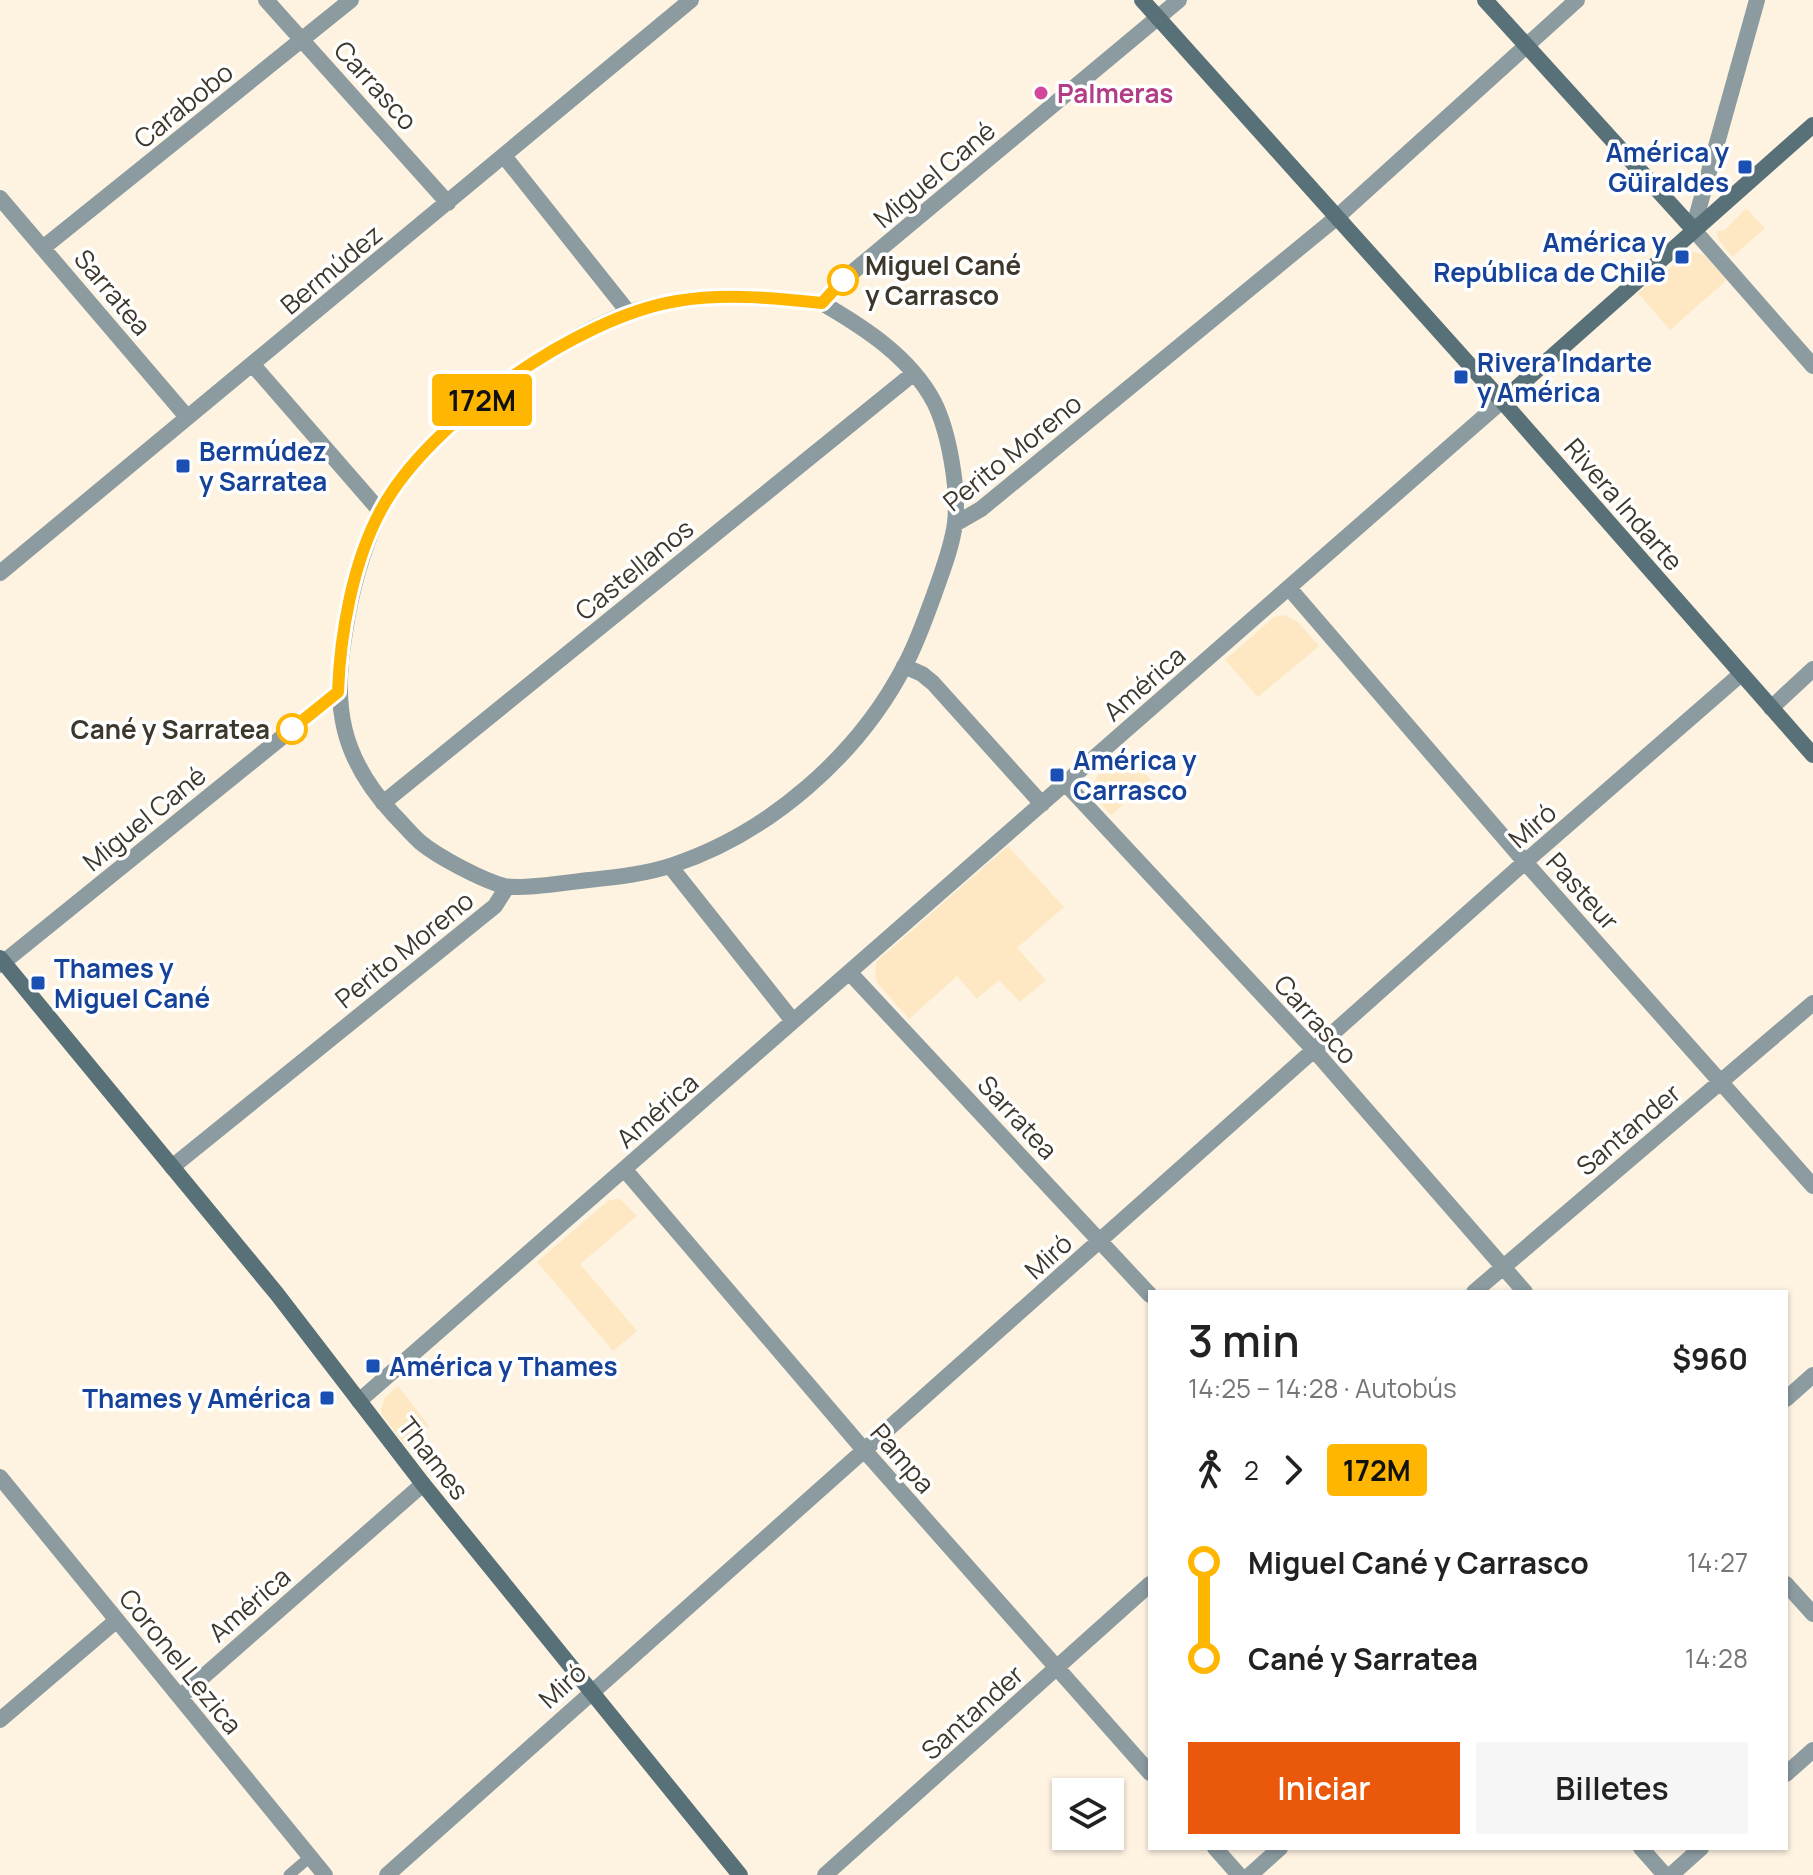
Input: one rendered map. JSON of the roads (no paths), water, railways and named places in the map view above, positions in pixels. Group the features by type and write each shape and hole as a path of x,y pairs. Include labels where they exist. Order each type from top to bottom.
{"street":[{"name":"Carrasco","path":"266,0 448,203"},
{"name":"Carabobo","path":"44,247 351,0"},
{"name":"Bermúdez","path":"0,573 691,0"},
{"name":"Rivera Indarte","path":"1142,0 1502,401 1813,755"},
{"name":"Miguel Cané","path":"822,303 843,280 1179,0"},
{"path":"1485,0 1813,366"},
{"name":"Perito Moreno","path":"172,1167 495,906 507,887 621,877 670,866 748,830 824,771 862,729 904,666 938,583 955,524 981,509 1336,218 1577,0"},
{"path":"1693,229 1757,0"},
{"name":"América","path":"359,1401 1066,784 1813,125"},
{"path":"504,156 629,313"},
{"name":"Sarratea","path":"0,198 187,417"},
{"path":"507,887 422,845 383,803 357,763 343,728 338,692 352,585 380,511 425,452 480,402 545,355 585,332 629,313 710,297 756,297 822,303 877,338 914,373 932,398 942,420 952,471 955,524"},
{"path":"253,365 380,511"},
{"name":"Castellanos","path":"383,803 914,373"},
{"name":"Pasteur","path":"1289,588 1525,862 1813,1186"},
{"path":"904,666 933,683 1042,804"},
{"path":"1771,708 1813,669"},
{"name":"Miró","path":"387,1875 1525,862 1741,674"},
{"name":"Miguel Cané","path":"1,962 338,692"},
{"name":"Carrasco","path":"1066,784 1314,1050 1523,1290"},
{"path":"670,866 793,1021"},
{"name":"Thames","path":"1,962 277,1294 423,1484 740,1875"},
{"name":"Sarratea","path":"850,973 1148,1293"},
{"name":"Santander","path":"1476,1290 1813,1003"},
{"name":"Pampa","path":"625,1170 864,1450 1148,1771"},
{"path":"1788,1397 1813,1375"},
{"name":"Coronel Lezica","path":"0,1477 325,1875"},
{"name":"América","path":"180,1697 423,1484"},
{"name":"Santander","path":"825,1875 1148,1586"},
{"path":"1788,1586 1813,1614"},
{"path":"0,1720 117,1620"},
{"path":"1788,1772 1813,1750"},
{"path":"1217,1850 1239,1875"},
{"path":"1250,1875 1278,1850"},
{"path":"1643,1850 1668,1875 1699,1850"}],"lane":[{"path":"289,1875 310,1857"}],"place":[{"name":"Palmeras","path":"1041,93"},
{"name":"América y Güiraldes","path":"1745,167"},
{"name":"América y República de Chile","path":"1682,257"},
{"name":"Miguel Cané y Carrasco","path":"843,280"},
{"name":"Rivera Indarte y América","path":"1461,377"},
{"name":"Bermúdez y Sarratea","path":"183,466"},
{"name":"Cané y Sarratea","path":"292,729"},
{"name":"América y Carrasco","path":"1057,775"},
{"name":"Thames y Miguel Cané","path":"38,983"},
{"name":"América y Thames","path":"373,1366"},
{"name":"Thames y América","path":"327,1398"}]}
